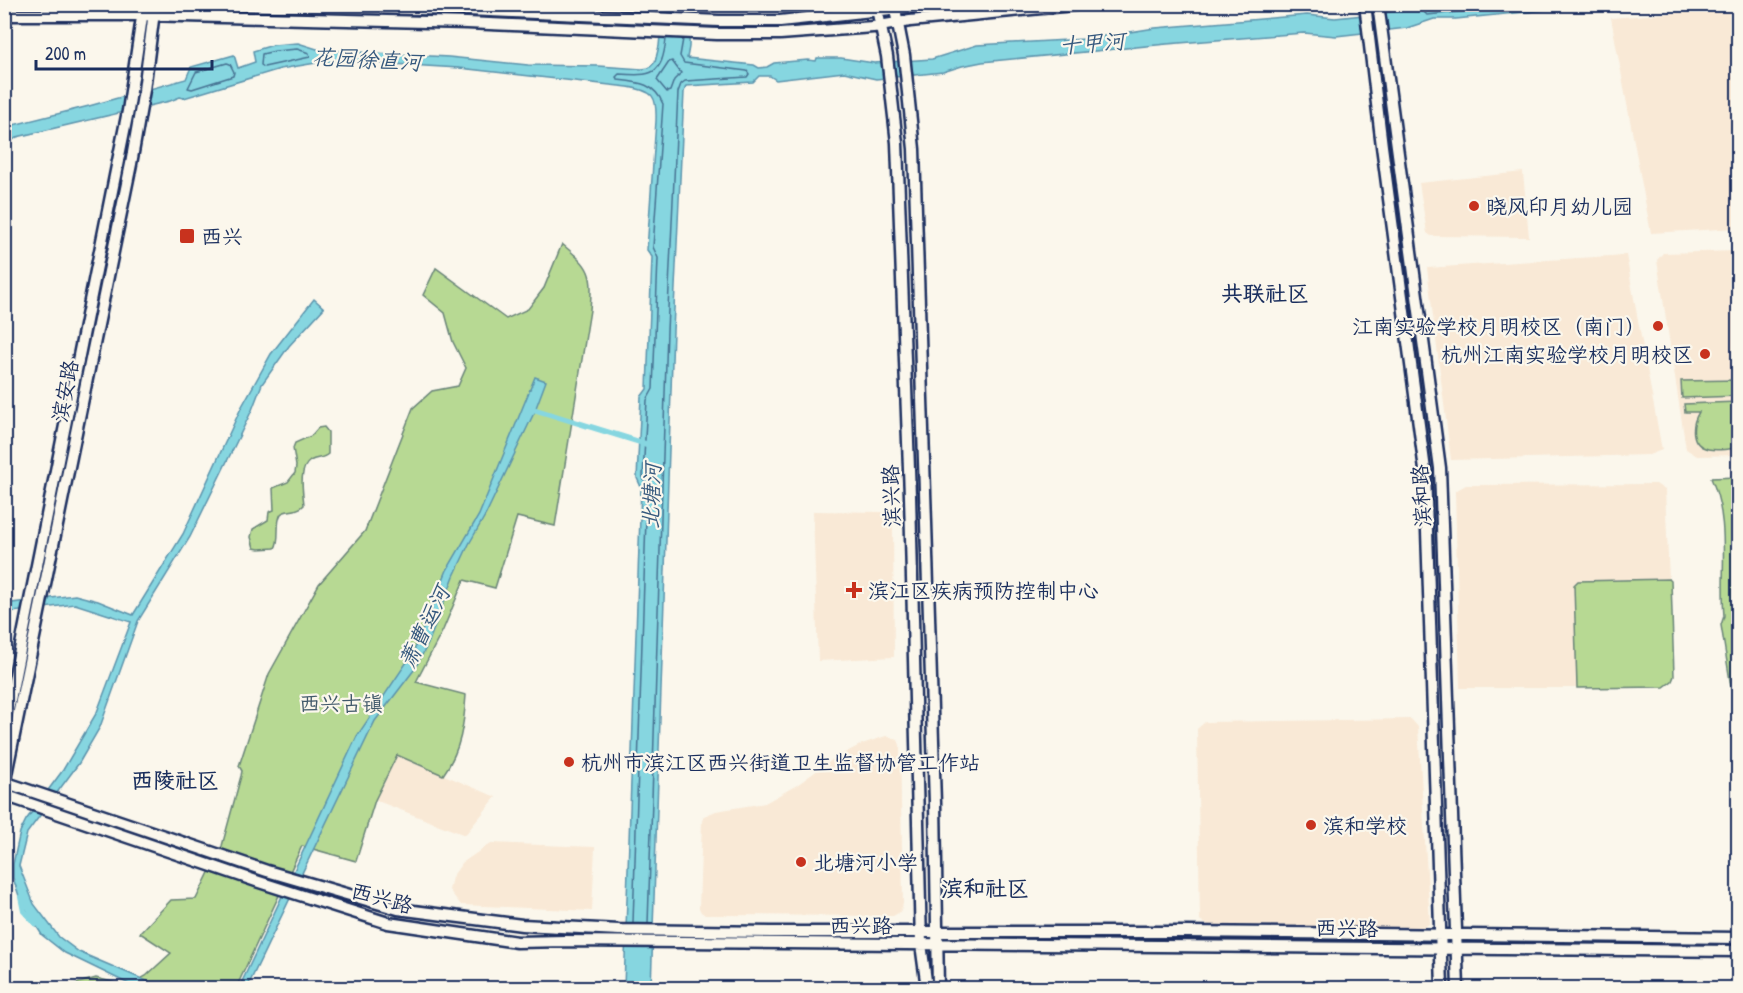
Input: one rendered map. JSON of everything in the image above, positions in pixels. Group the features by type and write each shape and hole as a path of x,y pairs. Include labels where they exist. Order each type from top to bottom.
{"main road":[{"path":"174,4 468,10 719,21 780,21 877,8 936,4"},
{"path":"4,15 149,10 717,34 780,34 1083,4"},
{"name":"滨和路","path":"1366,5 1425,470 1442,988"},
{"name":"滨和路","path":"1378,5 1440,468 1458,988"},
{"name":"滨兴路","path":"895,7 904,55 914,149 938,988"},
{"name":"滨兴路","path":"877,8 887,56 897,143 910,496 921,944 927,988"},
{"name":"滨安路","path":"5,783 141,110 149,10"},
{"name":"滨安路","path":"4,730 130,92 149,10"},
{"name":"西兴路","path":"5,783 282,875 398,909 522,925 619,930 771,932 1188,932 1738,938"},
{"name":"西兴路","path":"4,795 276,887 388,922 517,942 1189,945 1738,951"}],"shaded area":[{"path":"1735,8 1738,26 1738,228 1651,233 1611,18"},
{"name":"晓风印月幼儿园","path":"1523,172 1529,237 1431,236 1427,233 1419,183"},
{"name":"杭州江南实验学校月明校区","path":"1738,251 1738,455 1697,456 1686,449 1657,260 1663,253"},
{"path":"1626,255 1662,450 1649,455 1451,460 1427,268"},
{"path":"1656,484 1665,490 1669,579 1578,581 1574,585 1577,688 1460,688 1455,491 1466,485"},
{"name":"滨江区疾病预防控制中心","path":"813,511 883,512 893,522 894,657 818,661"},
{"name":"滨和学校","path":"1411,719 1418,727 1430,923 1420,931 1213,929 1200,920 1197,729 1205,722"},
{"name":"北塘河小学","path":"886,736 898,740 900,745 903,904 900,912 893,916 705,915 701,912 699,908 704,816 716,811 765,803 797,785 833,759 862,744"},
{"path":"397,755 496,797 465,835 375,800"},
{"path":"491,843 595,847 592,911 461,905 449,890 452,877 462,863"}],"green space":[{"name":"西兴古镇","path":"562,244 579,259 588,272 591,297 555,526 517,517 495,588 464,580 443,630 416,682 466,695 461,736 449,766 443,775 397,755 375,800 356,861 302,846 236,988 75,988 71,985 96,978 128,986 146,976 171,953 140,933 171,900 196,899 222,846 241,776 242,771 239,766 269,674 319,584 365,531 413,408 432,391 458,386 466,368 453,342 445,313 423,295 436,268 506,319 528,309 544,288"},
{"path":"1738,380 1738,396 1682,398 1681,381"},
{"path":"1738,402 1738,448 1712,450 1702,447 1694,434 1694,423 1699,412 1685,412 1684,404"},
{"path":"324,427 328,432 328,454 310,461 304,469 302,481 304,505 281,514 275,548 254,548 251,537 253,529 268,520 269,512 274,510 273,488 288,482 295,473 293,448 295,443 311,436 318,428"},
{"path":"1738,477 1738,693 1732,693 1721,625 1724,616 1723,529 1717,495 1711,478"},
{"path":"1669,579 1671,581 1674,676 1672,681 1664,687 1577,688 1574,585 1578,581"}],"water":[{"path":"690,4 687,58 754,65 759,68 774,63 816,61 817,58 841,58 874,63 932,59 977,45 1086,39 1155,28 1307,15 1335,18 1411,10 1428,5 1597,5 1456,19 1434,19 1407,28 1336,36 1304,33 982,62 943,72 876,79 844,72 776,80 770,76 759,76 753,82 686,86 673,331 651,988 624,988 641,487 637,478 641,397 647,389 652,257 647,250 656,121 656,106 652,96 643,90 628,87 459,68 322,62 280,69 184,98 180,97 17,137 8,147 5,169 5,127 186,79 191,67 234,55 238,68 255,62 253,51 273,45 298,43 320,50 449,57 528,65 649,68 655,62 659,46 663,5"},
{"path":"314,299 324,308 289,346 262,384 252,410 190,537 138,621 100,727 79,763 27,833 19,866 34,904 59,937 79,952 163,988 137,988 65,953 42,935 21,902 13,878 13,864 20,832 26,820 63,770 97,712 131,622 75,604 5,613 4,604 75,595 98,601 133,615 183,534 241,408 271,354"},
{"path":"535,377 546,381 534,413 454,576 428,644 414,670 375,721 247,988 239,988 357,736 413,653 447,570 479,515"}],"waterway":[{"name":"萧曹运河","path":"531,412 533,409 646,444"},
{"path":"21,897 24,911 36,924"}],"place":[{"name":"晓风印月幼儿园","path":"1474,206"},
{"name":"西兴","path":"187,236"},
{"name":"江南实验学校月明校区（南门）","path":"1658,326"},
{"name":"杭州江南实验学校月明校区","path":"1705,354"},
{"name":"滨江区疾病预防控制中心","path":"854,590"},
{"name":"杭州市滨江区西兴街道卫生监督协管工作站","path":"569,762"},
{"name":"滨和学校","path":"1311,825"},
{"name":"北塘河小学","path":"801,862"}],"district":[{"name":"共联社区","path":"1265,293"},
{"name":"西陵社区","path":"175,780"},
{"name":"滨和社区","path":"985,888"}],"water label":[{"name":"十甲河","path":"1092,43"},
{"name":"花园徐直河","path":"367,59"},
{"name":"北塘河","path":"651,496"}]}
